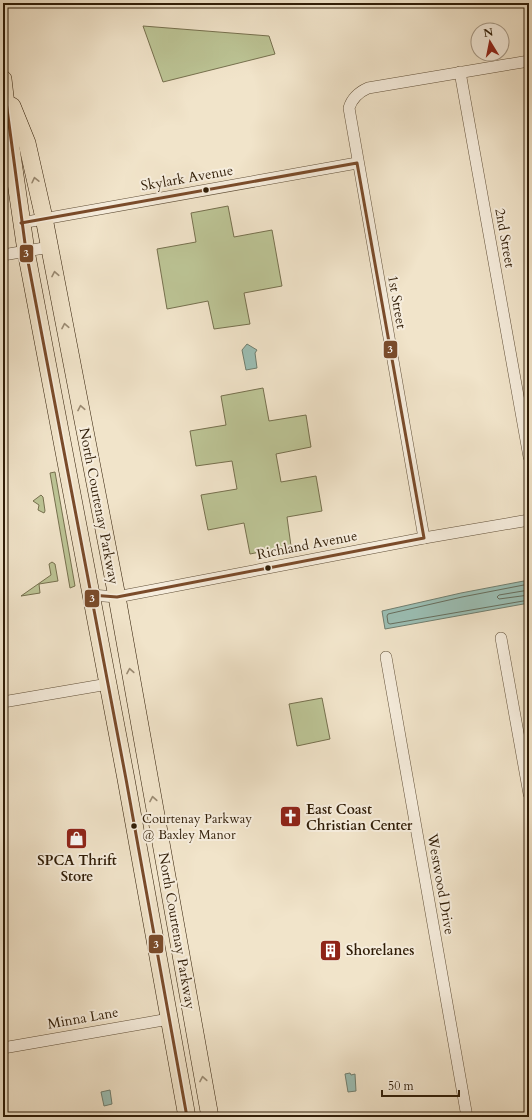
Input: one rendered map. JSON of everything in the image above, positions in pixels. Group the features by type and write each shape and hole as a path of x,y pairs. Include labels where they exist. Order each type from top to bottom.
{"main road":[{"name":"North Courtenay Parkway","path":"4,83 27,143 50,247 117,597 210,1117"},
{"name":"North Courtenay Parkway","path":"4,83 21,223 108,684 187,1117"}],"street":[{"path":"460,72 529,61"},
{"name":"1st Street","path":"424,538 357,163 349,108 355,97 361,91 368,88 460,72"},
{"name":"2nd Street","path":"460,72 529,457"},
{"name":"Skylark Avenue","path":"21,223 357,163"},
{"path":"3,255 50,247"},
{"name":"Richland Avenue","path":"91,595 117,597 424,538 529,520"},
{"path":"502,638 529,794"},
{"name":"Westwood Drive","path":"386,657 467,1117"},
{"path":"3,702 108,684"},
{"name":"Minna Lane","path":"3,1048 169,1019"}],"green space":[{"path":"143,26 269,36 275,54 163,82"},
{"path":"228,206 234,237 272,230 282,286 244,293 250,324 214,329 208,301 167,309 157,249 196,242 191,213"},
{"path":"263,388 269,421 306,415 311,447 276,454 281,482 316,476 322,511 287,517 291,546 250,554 244,523 208,530 201,495 237,489 232,461 196,466 190,431 226,425 221,396"},
{"path":"55,472 75,586 70,588 50,473"},
{"path":"41,495 43,497 44,513 38,510 39,505 33,501"},
{"path":"52,562 55,564 58,581 39,584 40,593 21,596 51,575 49,564"},
{"path":"322,698 330,739 297,746 289,704"}],"water":[{"path":"247,344 257,350 255,353 257,368 246,370 242,350"},
{"path":"529,580 529,603 385,629 382,611 461,593"},
{"path":"350,1073 351,1075 355,1074 356,1091 348,1092 345,1074"},
{"path":"110,1090 112,1104 104,1106 101,1092"}],"transit line":[{"name":"3","path":"3,79 26,251 126,779 187,1117"},
{"name":"3","path":"21,223 357,163 424,538 117,597 91,595"}],"place":[{"name":"East Coast Christian Center","path":"291,817"},
{"name":"Courtenay Parkway @ Baxley Manor","path":"134,826"},
{"name":"SPCA Thrift Store","path":"77,838"},
{"name":"Shorelanes","path":"331,950"}]}
